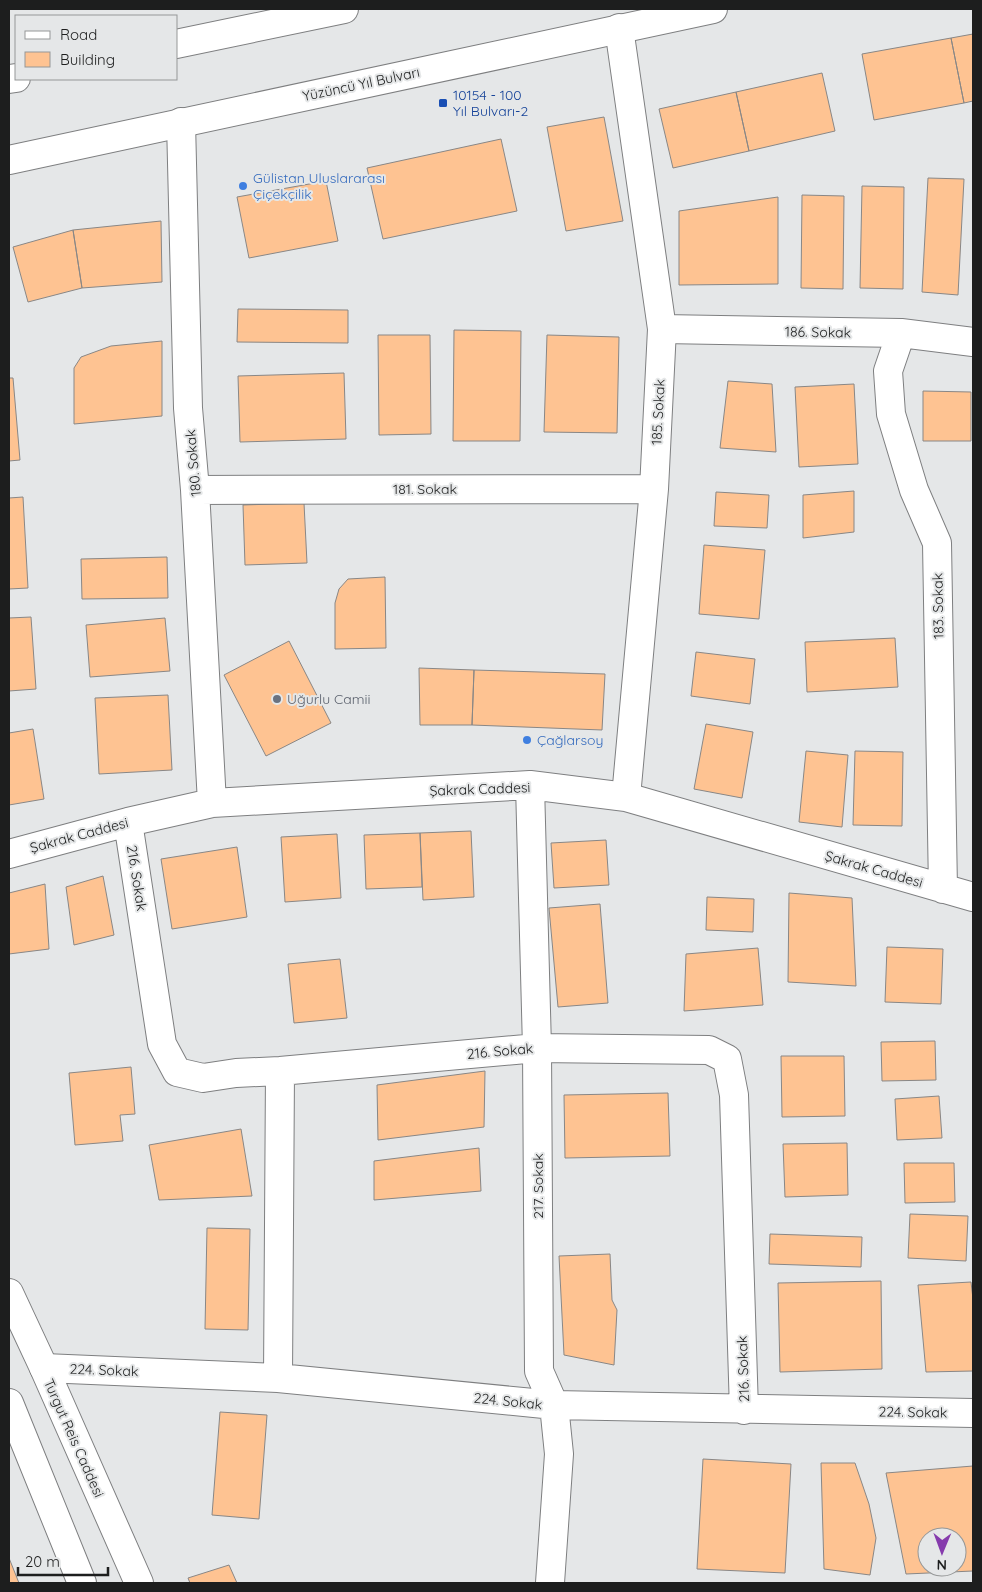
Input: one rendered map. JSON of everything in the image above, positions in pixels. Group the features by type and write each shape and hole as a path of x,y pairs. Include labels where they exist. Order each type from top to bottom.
{"street":[{"path":"178,44 344,9"},
{"name":"Yüzüncü Yıl Bulvarı","path":"9,160 713,9"},
{"name":"185. Sokak","path":"619,28 662,329 654,489 626,797"},
{"name":"180. Sokak","path":"181,122 188,408 195,490 212,803"},
{"name":"186. Sokak","path":"662,329 901,333 973,342"},
{"name":"183. Sokak","path":"901,333 888,372 891,414 914,490 937,543 943,889"},
{"name":"181. Sokak","path":"195,490 654,489"},
{"name":"Şakrak Caddesi","path":"9,854 128,822 212,803 530,785 626,797 943,889 973,900"},
{"name":"217. Sokak","path":"530,785 537,1048 538,1371 554,1406 560,1454 550,1583"},
{"name":"216. Sokak","path":"128,822 162,1044 177,1072 202,1078 236,1073 280,1071 537,1048 709,1050 727,1059 734,1095 744,1410"},
{"path":"278,1378 280,1071"},
{"name":"Turgut Reis Caddesi","path":"9,1293 138,1583"},
{"name":"224. Sokak","path":"44,1368 278,1378 554,1406 973,1413"},
{"path":"9,1403 82,1583"}],"building":[{"path":"973,34 973,101 964,103 951,38"},
{"path":"951,38 964,103 874,120 862,54"},
{"path":"822,73 835,131 749,151 736,92"},
{"path":"736,92 749,151 673,168 659,109"},
{"path":"604,117 623,221 566,231 547,127"},
{"path":"501,139 517,211 383,239 367,168"},
{"path":"928,178 964,179 958,295 922,292"},
{"path":"326,181 338,241 249,258 237,197"},
{"path":"862,186 904,187 903,289 860,288"},
{"path":"802,195 844,196 843,289 801,288"},
{"path":"778,197 778,284 679,285 679,211"},
{"path":"161,221 162,282 82,288 73,230"},
{"path":"73,230 82,288 28,302 13,247"},
{"path":"238,309 348,310 348,343 237,342"},
{"path":"454,330 521,331 520,441 453,441"},
{"path":"378,335 430,335 431,434 379,435"},
{"path":"547,335 619,337 617,433 544,432"},
{"path":"162,341 162,416 74,424 74,368 81,357 111,346"},
{"path":"344,373 346,439 240,442 238,376"},
{"path":"9,378 13,378 20,460 9,461"},
{"path":"728,381 772,384 776,452 720,448"},
{"path":"854,384 858,464 799,467 795,387"},
{"path":"923,391 971,392 971,441 923,441"},
{"path":"854,491 854,532 803,538 803,495"},
{"path":"716,492 769,495 767,528 714,526"},
{"path":"23,497 28,588 9,589 9,498"},
{"path":"304,503 307,563 245,565 243,505"},
{"path":"704,545 765,550 759,619 699,614"},
{"path":"167,557 168,598 82,599 81,559"},
{"path":"385,577 386,648 335,649 335,603 339,589 348,579"},
{"path":"31,617 36,689 9,691 9,618"},
{"path":"165,618 170,671 90,677 86,625"},
{"path":"895,638 898,687 807,692 805,642"},
{"name":"Uğurlu Camii","path":"289,641 331,723 266,756 224,675"},
{"path":"696,652 755,659 750,704 691,696"},
{"path":"419,668 474,670 472,725 420,725"},
{"path":"474,670 605,674 602,730 472,725"},
{"path":"168,695 172,770 99,774 95,698"},
{"path":"706,724 753,732 742,798 694,789"},
{"path":"33,729 44,799 9,805 9,733"},
{"path":"806,751 848,755 842,827 799,822"},
{"path":"855,751 903,752 902,826 853,825"},
{"path":"471,831 474,897 423,900 420,833"},
{"path":"420,833 422,887 366,889 364,835"},
{"path":"337,834 341,898 285,902 281,837"},
{"path":"606,840 609,885 554,888 551,843"},
{"path":"237,847 247,917 172,929 161,859"},
{"path":"103,876 114,935 74,945 66,887"},
{"path":"45,884 49,949 9,954 9,893"},
{"path":"789,893 852,898 856,986 788,982"},
{"path":"707,897 754,899 753,932 706,930"},
{"path":"600,904 608,1003 558,1007 549,908"},
{"path":"887,947 943,949 941,1004 885,1002"},
{"path":"758,948 763,1005 684,1011 686,954"},
{"path":"340,959 347,1018 294,1023 288,964"},
{"path":"935,1041 936,1080 882,1081 881,1042"},
{"path":"781,1056 844,1056 845,1116 782,1117"},
{"path":"131,1067 135,1114 120,1115 123,1141 75,1145 69,1073"},
{"path":"485,1071 484,1127 378,1140 377,1085"},
{"path":"668,1093 670,1156 565,1158 564,1095"},
{"path":"939,1096 942,1138 897,1140 895,1099"},
{"path":"241,1129 252,1196 159,1200 149,1145"},
{"path":"847,1143 848,1195 785,1197 783,1144"},
{"path":"479,1148 481,1191 374,1200 374,1161"},
{"path":"904,1163 954,1163 955,1202 905,1203"},
{"path":"910,1214 968,1216 966,1261 908,1258"},
{"path":"207,1228 250,1229 248,1330 205,1329"},
{"path":"770,1234 862,1237 861,1267 769,1264"},
{"path":"610,1254 612,1300 617,1310 614,1365 564,1355 559,1256"},
{"path":"881,1281 882,1369 780,1372 778,1283"},
{"path":"971,1282 973,1299 973,1371 926,1372 918,1285"},
{"path":"220,1412 267,1415 259,1519 212,1515"},
{"path":"703,1459 791,1464 785,1573 697,1569"},
{"path":"821,1463 855,1463 869,1504 876,1538 870,1575 824,1569"},
{"path":"973,1466 973,1571 967,1571 967,1527 917,1527 917,1574 906,1574 886,1473"},
{"path":"9,1558 19,1583 9,1583"},
{"path":"229,1565 237,1583 190,1583 188,1578"}],"place":[{"name":"10154 - 100 Yıl Bulvarı-2","path":"443,103"},
{"name":"Gülistan Uluslararası Çiçekçilik","path":"243,186"},
{"name":"Uğurlu Camii","path":"277,699"},
{"name":"Çağlarsoy","path":"527,740"}]}
